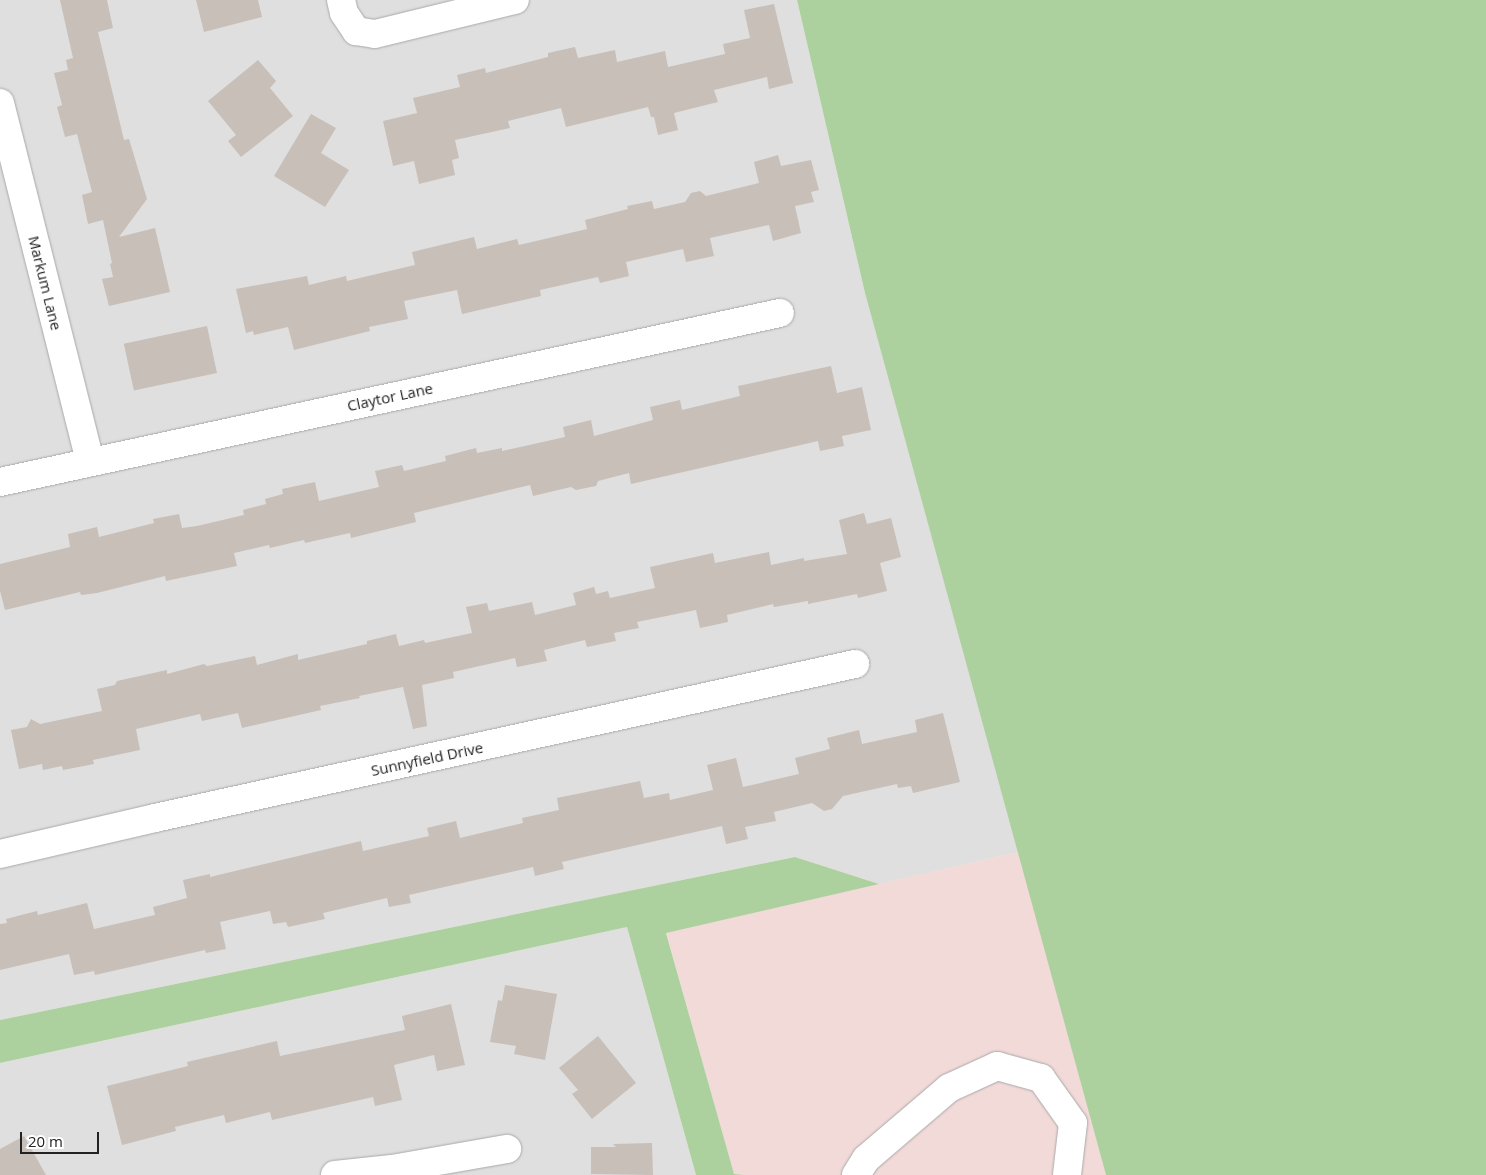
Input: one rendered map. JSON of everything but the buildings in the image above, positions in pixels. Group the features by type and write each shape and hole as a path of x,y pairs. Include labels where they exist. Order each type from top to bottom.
{"street":[{"path":"341,0 344,13 356,31 375,34 515,0"},
{"name":"Markum Lane","path":"0,103 90,462"},
{"name":"Claytor Lane","path":"0,482 780,313"},
{"name":"Sunnyfield Drive","path":"0,854 855,664"},
{"path":"856,1175 866,1159 948,1088 997,1066 1041,1078 1073,1123 1067,1175"},
{"path":"336,1175 392,1169 507,1148"}],"shaded area":[{"path":"0,0 797,0 865,293 1019,852 879,884 795,857 0,1020"},
{"path":"1019,852 1106,1175 734,1175 666,932"},
{"path":"627,927 696,1175 0,1175 0,1063"}],"green space":[{"path":"797,0 1486,0 1486,1175 1106,1175 865,293"},
{"path":"795,857 879,884 666,933 734,1174 743,1175 696,1175 627,927 0,1063 0,1020"}]}
